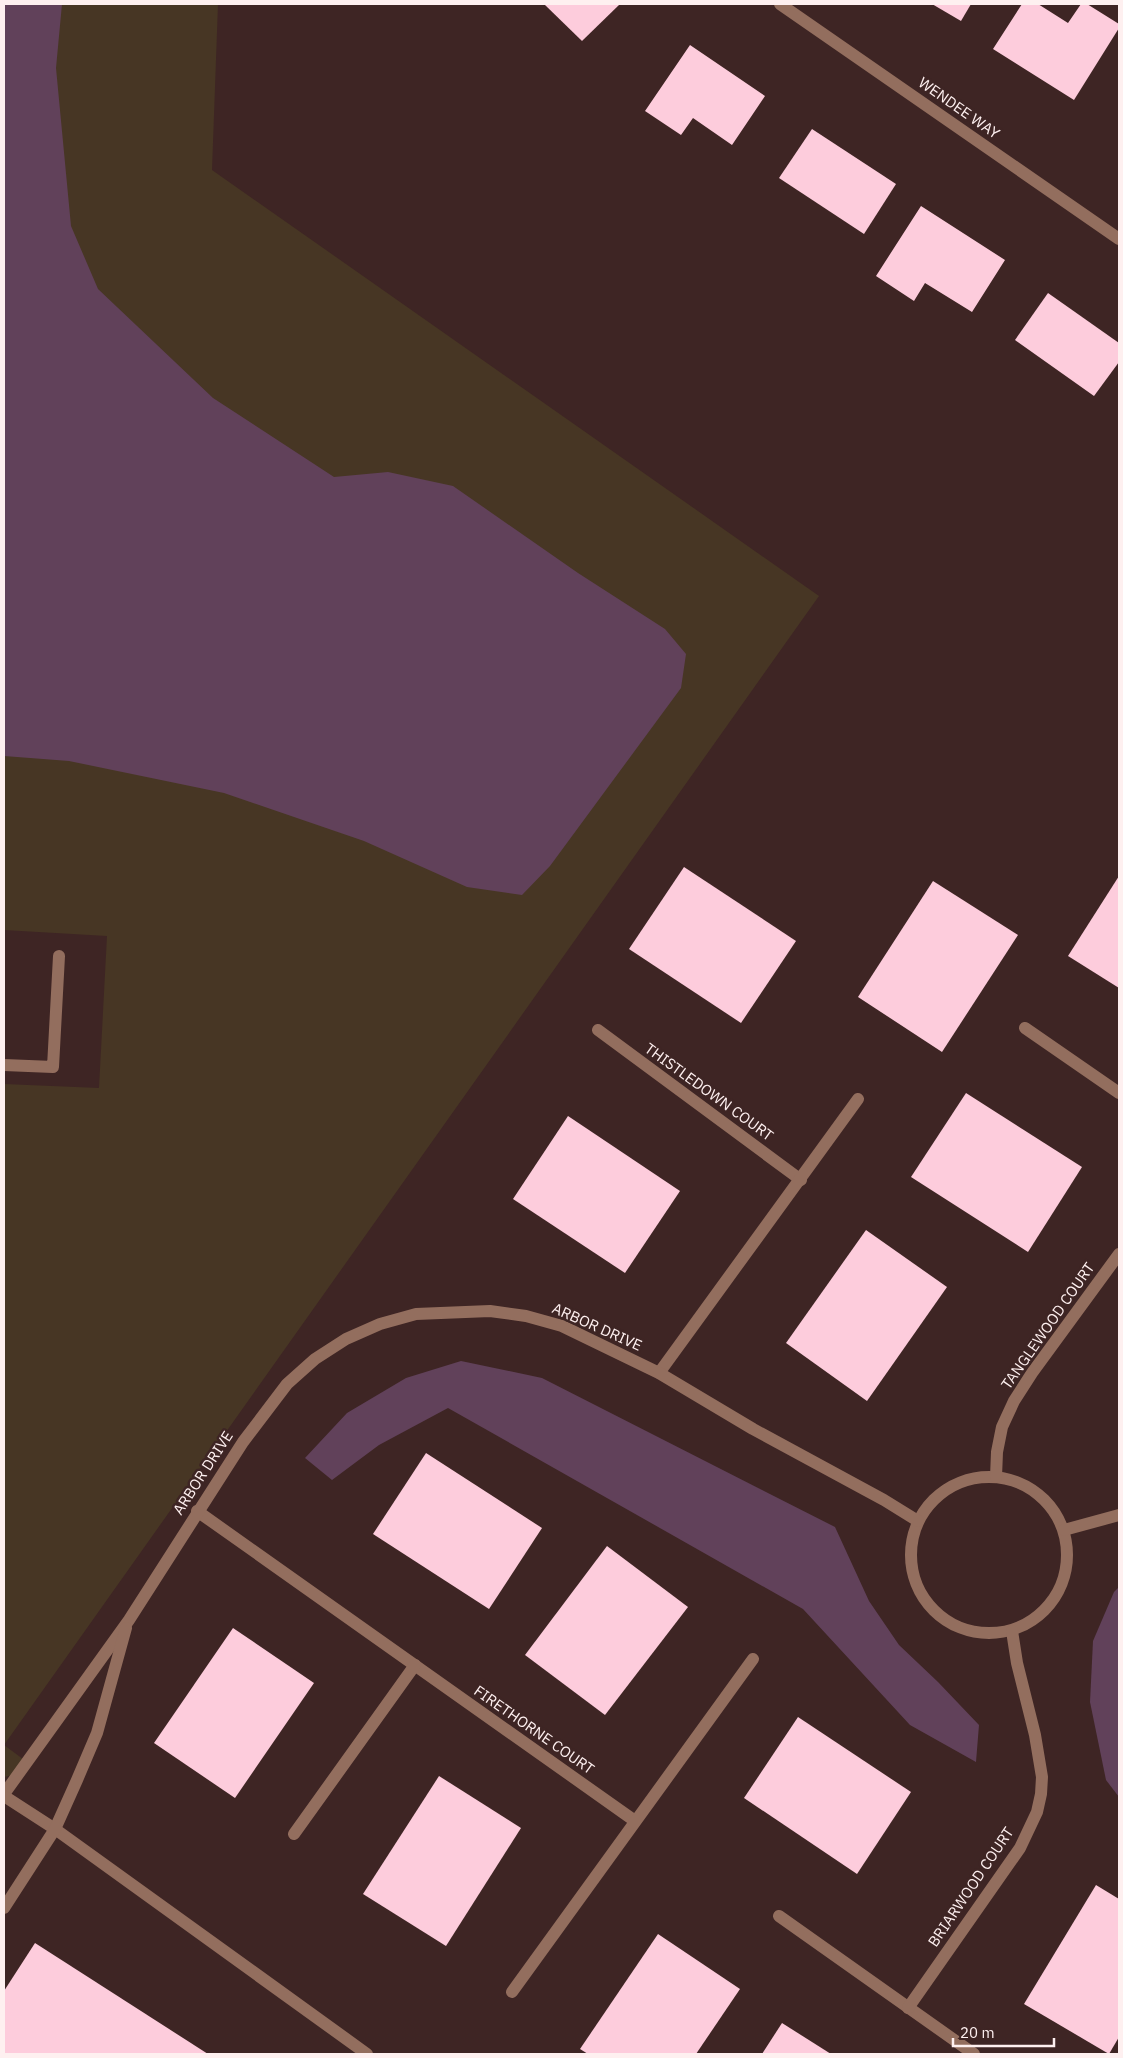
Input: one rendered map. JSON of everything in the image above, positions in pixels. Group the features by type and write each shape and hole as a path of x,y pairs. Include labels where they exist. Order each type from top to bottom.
{"street":[{"name":"WENDEE WAY","path":"780,4 1119,239"},
{"path":"4,1065 53,1067 59,956"},
{"path":"1025,1028 1119,1093"},
{"name":"THISTLEDOWN COURT","path":"598,1030 801,1180"},
{"path":"659,1373 858,1099"},
{"name":"TANGLEWOOD COURT","path":"996,1477 997,1452 1002,1427 1014,1401 1032,1372 1119,1254"},
{"name":"ARBOR DRIVE","path":"4,1795 129,1620 197,1510 243,1442 287,1384 314,1359 346,1339 380,1324 416,1314 490,1311 526,1316 562,1326 659,1373 753,1429 884,1500 918,1521"},
{"path":"996,1477 1018,1482 1038,1493 1054,1509 1064,1530 1068,1554 1064,1579 1053,1601 1035,1619 1012,1631 986,1634 961,1629 938,1616 921,1596 912,1571 911,1545 918,1521 932,1501 951,1486 973,1478 996,1477"},
{"name":"FIRETHORNE COURT","path":"197,1510 635,1821"},
{"path":"1064,1530 1119,1514"},
{"name":"ARBOR DRIVE","path":"4,1908 55,1829 97,1733 129,1620"},
{"name":"BRIARWOOD COURT","path":"908,2008 1020,1848 1037,1812 1042,1777 1035,1735 1017,1663 1012,1631"},
{"path":"512,1992 753,1659"},
{"path":"294,1834 416,1665"},
{"path":"4,1795 55,1829 367,2054"},
{"path":"779,1916 974,2054"}],"shaded area":[{"path":"4,4 218,4 212,170 819,596 4,1745 4,1084 99,1088 107,936 4,930"},
{"path":"4,4 62,4 56,68 71,226 98,289 213,398 334,477 388,472 453,486 578,573 665,629 686,654 681,688 550,866 522,895 467,887 364,841 224,793 69,761 4,756"},
{"path":"461,1361 542,1378 835,1527 869,1601 899,1645 979,1725 976,1762 910,1725 803,1609 448,1408 379,1445 332,1480 305,1458 347,1413 406,1378"},
{"path":"1119,1587 1119,1797 1106,1780 1090,1702 1093,1641 1114,1592"},
{"path":"4,1745 27,1762 13,1775 4,1777"}],"building":[{"path":"544,4 620,4 582,41"},
{"path":"932,4 971,4 961,21"},
{"path":"1022,4 1038,4 1068,23 1081,4 1087,4 1119,24 1119,28 1074,100 993,49"},
{"path":"690,45 765,96 732,145 693,118 681,135 645,111"},
{"path":"812,129 896,184 864,234 779,178"},
{"path":"921,206 1005,260 972,312 925,283 914,301 876,276"},
{"path":"1048,293 1119,343 1119,362 1094,396 1015,340"},
{"path":"684,867 796,941 741,1023 629,949"},
{"path":"1119,876 1119,988 1068,956"},
{"path":"933,881 1018,935 942,1052 858,997"},
{"path":"966,1093 1082,1167 1028,1252 911,1177"},
{"path":"568,1116 680,1191 625,1273 513,1199"},
{"path":"866,1230 947,1287 867,1401 786,1343"},
{"path":"426,1453 542,1528 489,1609 373,1534"},
{"path":"607,1546 688,1607 605,1715 525,1655"},
{"path":"233,1628 314,1683 235,1798 154,1743"},
{"path":"798,1717 911,1792 857,1874 744,1798"},
{"path":"439,1776 521,1828 446,1946 363,1894"},
{"path":"1096,1885 1119,1899 1119,2037 1109,2054 1024,2004"},
{"path":"658,1934 740,1989 696,2054 588,2054 580,2049"},
{"path":"35,1943 208,2054 4,2054 4,1991"},
{"path":"782,2023 831,2054 762,2054"}]}
